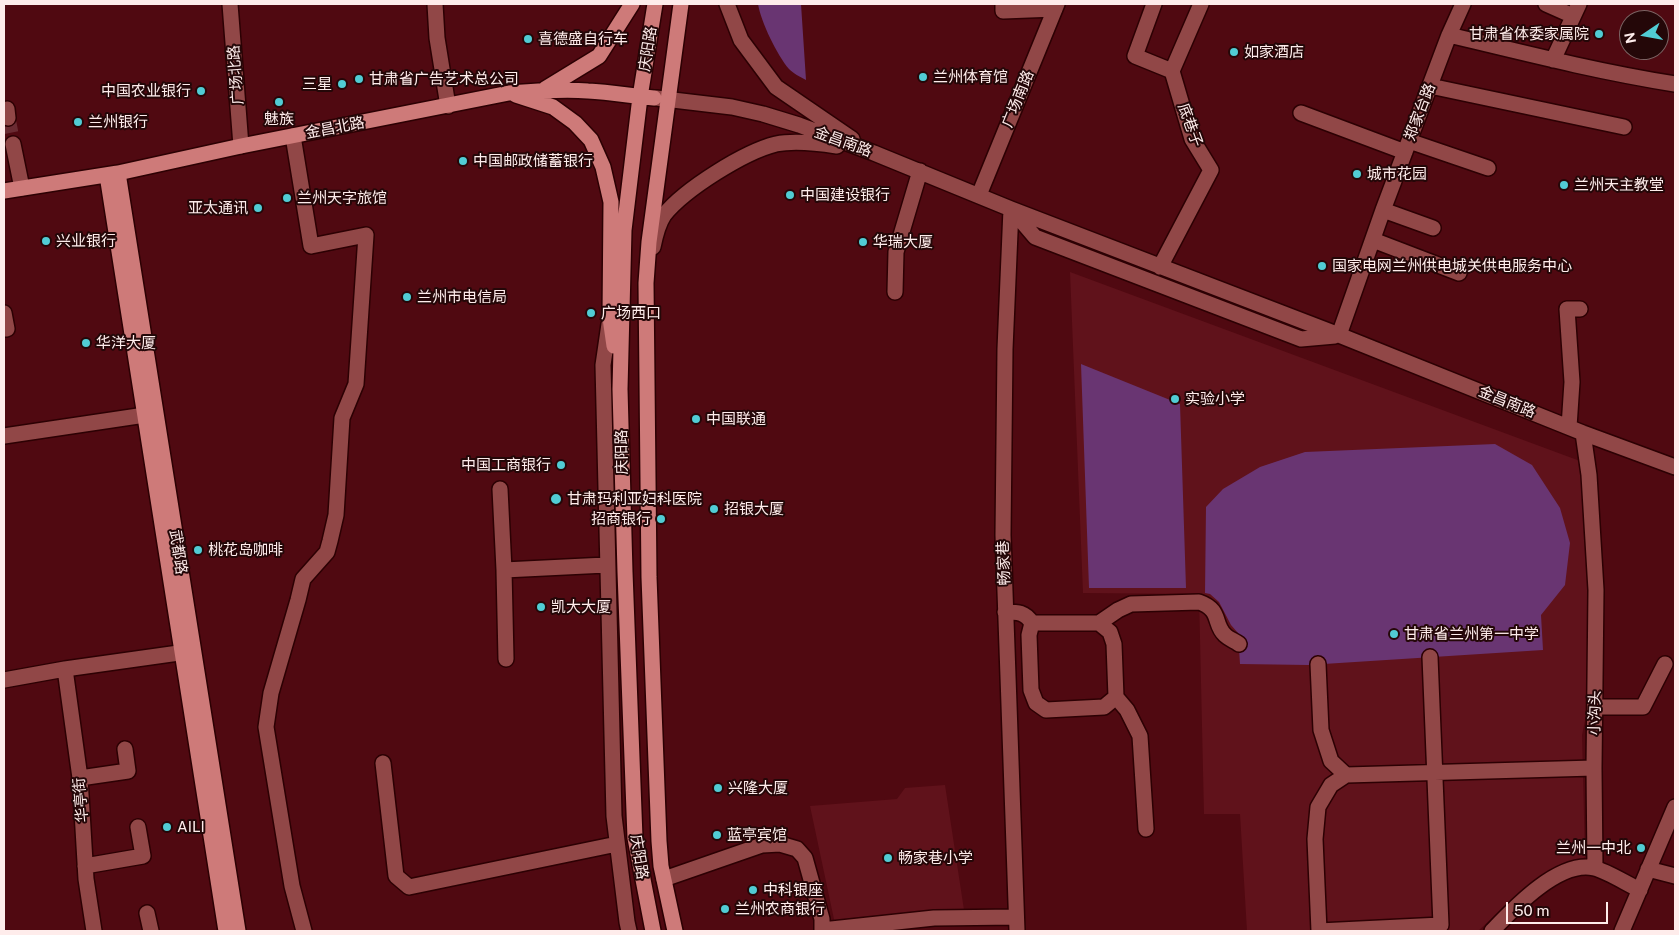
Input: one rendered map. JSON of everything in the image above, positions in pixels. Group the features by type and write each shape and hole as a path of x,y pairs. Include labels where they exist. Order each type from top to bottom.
{"main road":[{"path":"544,90 599,56 632,4"},
{"name":"庆阳路","path":"655,4 654,98 646,283 649,577 663,873 675,931"},
{"name":"庆阳路","path":"653,931 635,838 624,572 620,389 624,230 654,98 681,4"},
{"name":"金昌北路","path":"4,191 112,174 241,146 509,94 544,90 590,91 654,98"},
{"path":"509,94 553,107 575,123 591,140 602,167 611,202 610,318 620,389"},
{"name":"武都路","path":"112,174 145,415 238,931"},
{"name":"武都路","path":"112,174 188,651 226,931"}],"street":[{"name":"广场北路","path":"230,4 241,146"},
{"path":"434,4 437,38 448,106"},
{"path":"727,4 741,40 776,87 874,153"},
{"path":"1003,4 1003,11 1056,6"},
{"path":"1154,4 1135,56 1172,71 1201,4"},
{"name":"郑家台路","path":"1339,335 1407,146 1449,35 1464,4"},
{"path":"1546,4 1576,10 1553,60"},
{"name":"广场南路","path":"979,195 1056,6"},
{"path":"1449,35 1553,60 1675,84"},
{"name":"底巷子","path":"1160,266 1211,170 1192,139 1172,71"},
{"path":"1430,86 1624,127"},
{"name":"金昌南路","path":"654,98 732,107 763,114 874,153 1011,209 1339,335 1576,430 1675,466"},
{"path":"1301,113 1407,146 1488,168"},
{"path":"293,136 311,246 366,235 356,384 342,418 336,515 327,552 303,579 271,693 266,727 292,886 304,931"},
{"path":"13,144 22,188"},
{"path":"646,283 655,237 664,216 686,194 730,164 757,150 778,144 828,144 874,153"},
{"path":"895,292 896,252 920,171"},
{"name":"金昌南路","path":"1011,209 1035,237 1280,332 1301,340 1339,335"},
{"name":"畅家巷","path":"663,873 762,845 780,844 797,849 805,858 822,919 822,930 1017,924 1003,535 1005,349 1011,209"},
{"path":"1383,210 1432,228"},
{"path":"1373,240 1459,273"},
{"name":"小沟头","path":"1580,309 1567,309 1576,430 1589,475 1596,590 1592,666 1595,707 1595,868"},
{"path":"4,313 6,329 4,329"},
{"path":"610,318 603,365 606,565 614,816 626,922 629,931"},
{"path":"4,436 145,415"},
{"path":"500,489 506,659"},
{"path":"504,570 606,565"},
{"path":"1032,623 1099,623 1131,604 1199,602 1209,606 1216,616 1224,635 1239,644"},
{"path":"1005,612 1019,612 1027,616 1032,623 1029,635 1031,690 1036,703 1046,710 1104,707 1116,696"},
{"path":"1099,623 1110,632 1114,644 1116,696 1127,710 1140,736 1146,829"},
{"path":"4,680 188,651"},
{"path":"1430,657 1435,772 1441,925 1319,931 1315,839 1318,807 1331,785 1346,775 1435,772 1594,768"},
{"path":"1318,664 1321,730 1330,761 1346,775"},
{"path":"1595,707 1643,707 1665,664"},
{"name":"华亭街","path":"65,669 80,778 86,866 94,931"},
{"path":"1327,748 1327,792"},
{"path":"80,778 128,771 125,749"},
{"path":"383,763 396,876 409,887 617,844"},
{"path":"1622,931 1675,807"},
{"path":"86,866 143,856 138,827"},
{"path":"663,873 687,863 716,855"},
{"path":"1492,931 1538,887 1580,867 1595,868 1640,890"},
{"path":"1648,870 1675,876"},
{"path":"147,913 151,931"}],"shaded area":[{"path":"758,4 801,4 806,80 789,69 780,55 766,29"},
{"name":"甘肃省兰州第一中学","path":"1070,272 1580,461 1590,580 1588,706 1582,735 1585,857 1526,887 1478,931 1247,931 1240,814 1204,814 1199,594 1083,593"},
{"path":"1081,364 1180,404 1186,588 1089,588"},
{"path":"1495,444 1532,465 1560,508 1570,543 1565,585 1541,615 1543,650 1308,665 1240,664 1238,633 1231,625 1219,602 1210,594 1205,593 1206,507 1223,489 1260,467 1305,452"},
{"name":"畅家巷小学","path":"945,785 964,910 835,924 810,806 897,799 905,788"}],"tunnel":[{"path":"8,118 13,144"}],"place":[{"name":"甘肃省体委家属院","path":"1599,34"},
{"name":"喜德盛自行车","path":"528,39"},
{"name":"如家酒店","path":"1234,52"},
{"name":"兰州体育馆","path":"923,77"},
{"name":"甘肃省广告艺术总公司","path":"359,79"},
{"name":"三星","path":"342,84"},
{"name":"中国农业银行","path":"201,91"},
{"name":"魅族","path":"279,102"},
{"name":"兰州银行","path":"78,122"},
{"name":"中国邮政储蓄银行","path":"463,161"},
{"name":"城市花园","path":"1357,174"},
{"name":"兰州天主教堂","path":"1564,185"},
{"name":"中国建设银行","path":"790,195"},
{"name":"兰州天字旅馆","path":"287,198"},
{"name":"亚太通讯","path":"258,208"},
{"name":"兴业银行","path":"46,241"},
{"name":"华瑞大厦","path":"863,242"},
{"name":"国家电网兰州供电城关供电服务中心","path":"1322,266"},
{"name":"兰州市电信局","path":"407,297"},
{"name":"广场西口","path":"591,313"},
{"name":"华洋大厦","path":"86,343"},
{"name":"实验小学","path":"1175,399"},
{"name":"中国联通","path":"696,419"},
{"name":"中国工商银行","path":"561,465"},
{"name":"甘肃玛利亚妇科医院","path":"556,499"},
{"name":"招银大厦","path":"714,509"},
{"name":"招商银行","path":"661,519"},
{"name":"桃花岛咖啡","path":"198,550"},
{"name":"凯大大厦","path":"541,607"},
{"name":"甘肃省兰州第一中学","path":"1394,634"},
{"name":"兴隆大厦","path":"718,788"},
{"name":"AILI","path":"167,827"},
{"name":"蓝亭宾馆","path":"717,835"},
{"name":"兰州一中北","path":"1641,848"},
{"name":"畅家巷小学","path":"888,858"},
{"name":"中科银座","path":"753,890"},
{"name":"兰州农商银行","path":"725,909"}]}
